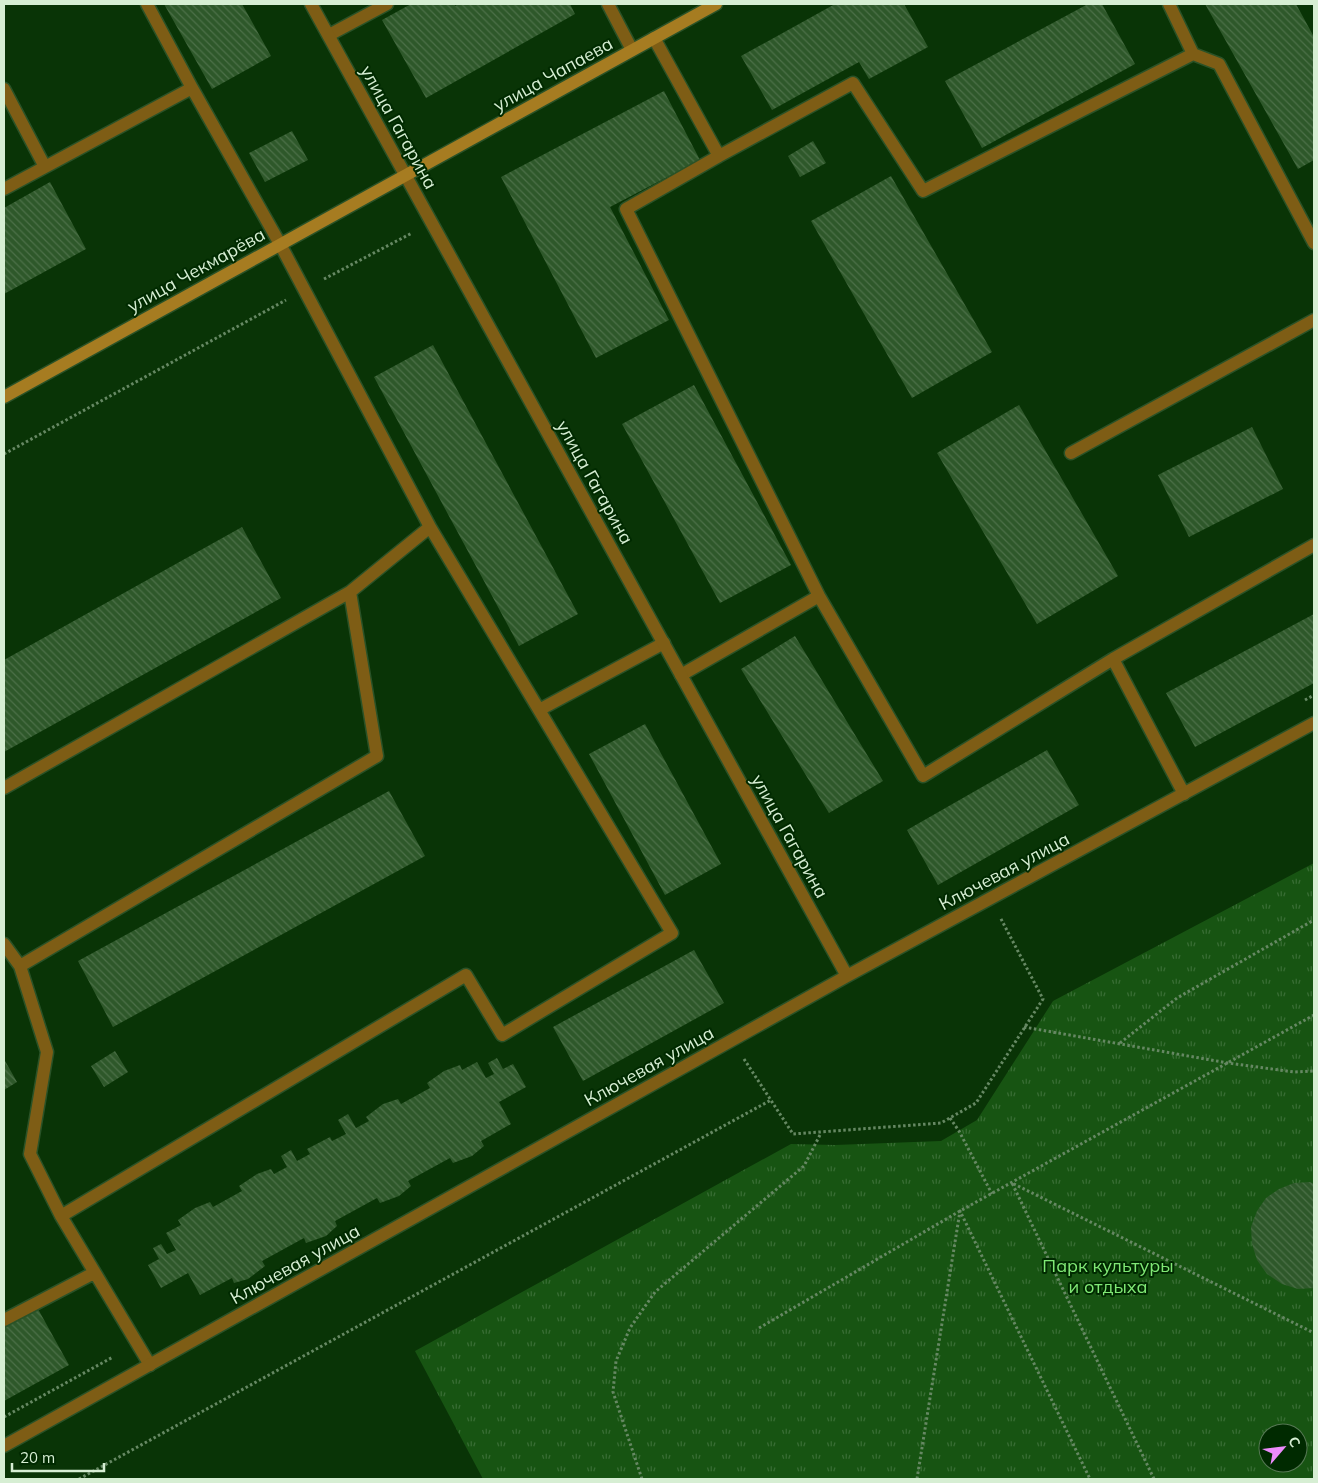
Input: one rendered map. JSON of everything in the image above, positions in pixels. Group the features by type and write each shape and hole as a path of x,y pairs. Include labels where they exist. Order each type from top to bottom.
{"main road":[{"name":"улица Чапаева","path":"406,176 716,4"},
{"name":"улица Чекмарёва","path":"4,397 406,176"}],"street":[{"path":"61,1216 466,975 502,1035 672,933 430,527 280,244 147,4"},
{"name":"улица Гагарина","path":"311,4 847,976"},
{"path":"329,35 387,4"},
{"path":"608,4 632,50"},
{"path":"1169,4 1193,54 1219,64 1314,243"},
{"path":"654,38 719,156"},
{"path":"1193,54 923,191 853,83 626,209 819,596 923,776 1113,659 1314,545"},
{"path":"4,189 192,88"},
{"path":"4,90 45,167"},
{"path":"1071,453 1314,320"},
{"path":"4,788 350,592 430,527"},
{"path":"20,966 378,756 350,592"},
{"path":"681,675 819,596"},
{"path":"539,710 664,643"},
{"path":"1113,659 1184,794"},
{"name":"Ключевая улица","path":"4,1446 847,976 1314,723"},
{"path":"4,944 20,966 47,1052 30,1154 61,1216 150,1365"},
{"path":"4,1320 94,1273"}],"path":[{"path":"4,454 304,290 432,223"},
{"path":"742,1055 793,1134 941,1123 976,1102 1043,999 999,914"},
{"path":"1120,1044 1177,998 1314,920"},
{"path":"759,1328 960,1211 1314,1015"},
{"path":"1024,1027 1228,1063 1294,1072 1314,1071"},
{"path":"79,1479 771,1100"},
{"path":"950,1118 959,1131 992,1194"},
{"path":"642,1479 613,1392 616,1361 630,1328 655,1292 804,1166 821,1132"},
{"path":"1012,1183 1314,1333"},
{"path":"1012,1183 1154,1479"},
{"path":"917,1479 960,1211"},
{"path":"960,1211 1090,1479"}],"green space":[{"name":"Парк культуры и отдыха","path":"1314,863 1314,1479 483,1479 415,1351 791,1144 835,1145 941,1141 977,1120 1053,1001"}],"building":[{"path":"164,4 242,4 271,56 212,89"},
{"path":"411,4 454,4 455,6 459,4 570,4 575,14 426,98 382,20"},
{"path":"835,4 904,4 928,47 869,79 859,62 772,110 741,56"},
{"path":"1088,4 1102,4 1135,64 982,148 945,81"},
{"path":"1205,4 1296,4 1314,37 1314,160 1298,169"},
{"path":"664,91 700,160 610,207 669,320 596,358 501,177"},
{"path":"292,131 308,160 265,182 249,153"},
{"path":"813,141 826,163 800,177 788,156"},
{"path":"891,176 992,352 912,398 811,221"},
{"path":"50,182 86,249 4,294 4,208"},
{"path":"433,345 578,614 519,646 374,377"},
{"path":"694,385 791,565 720,603 622,424"},
{"path":"1019,405 1118,576 1037,624 937,453"},
{"path":"1252,427 1283,489 1189,537 1158,475"},
{"path":"242,527 281,598 4,752 4,660"},
{"path":"1314,614 1314,683 1195,747 1166,693"},
{"path":"795,636 883,781 829,813 741,669"},
{"path":"645,724 721,864 665,895 589,754"},
{"path":"1047,750 1079,805 938,885 907,830"},
{"path":"389,791 425,856 113,1027 78,961"},
{"path":"694,950 724,1003 583,1081 553,1027"},
{"path":"115,1051 128,1072 104,1087 91,1066"},
{"path":"497,1058 503,1069 513,1064 526,1087 499,1102 511,1124 481,1141 484,1146 472,1156 453,1163 450,1158 408,1181 411,1186 399,1196 380,1203 377,1198 335,1221 337,1226 326,1236 306,1243 304,1238 262,1261 265,1266 248,1279 234,1283 232,1278 200,1295 188,1273 161,1288 148,1265 159,1259 153,1248 161,1244 167,1254 176,1250 166,1233 181,1225 178,1220 195,1208 210,1202 213,1207 242,1191 239,1186 257,1174 271,1169 274,1174 287,1167 281,1156 291,1150 297,1161 310,1154 307,1149 330,1137 332,1141 346,1134 338,1120 348,1114 356,1128 369,1121 366,1117 383,1104 398,1099 401,1104 430,1088 427,1083 444,1071 460,1065 462,1070 477,1062 486,1078 494,1074 488,1063"},
{"path":"4,1059 17,1082 4,1090"},
{"path":"1310,1182 1314,1184 1314,1288 1298,1289 1282,1284 1267,1274 1257,1260 1252,1244 1251,1227 1257,1211 1266,1198 1279,1189 1294,1183"},
{"path":"38,1309 69,1365 4,1401 4,1328"}]}
